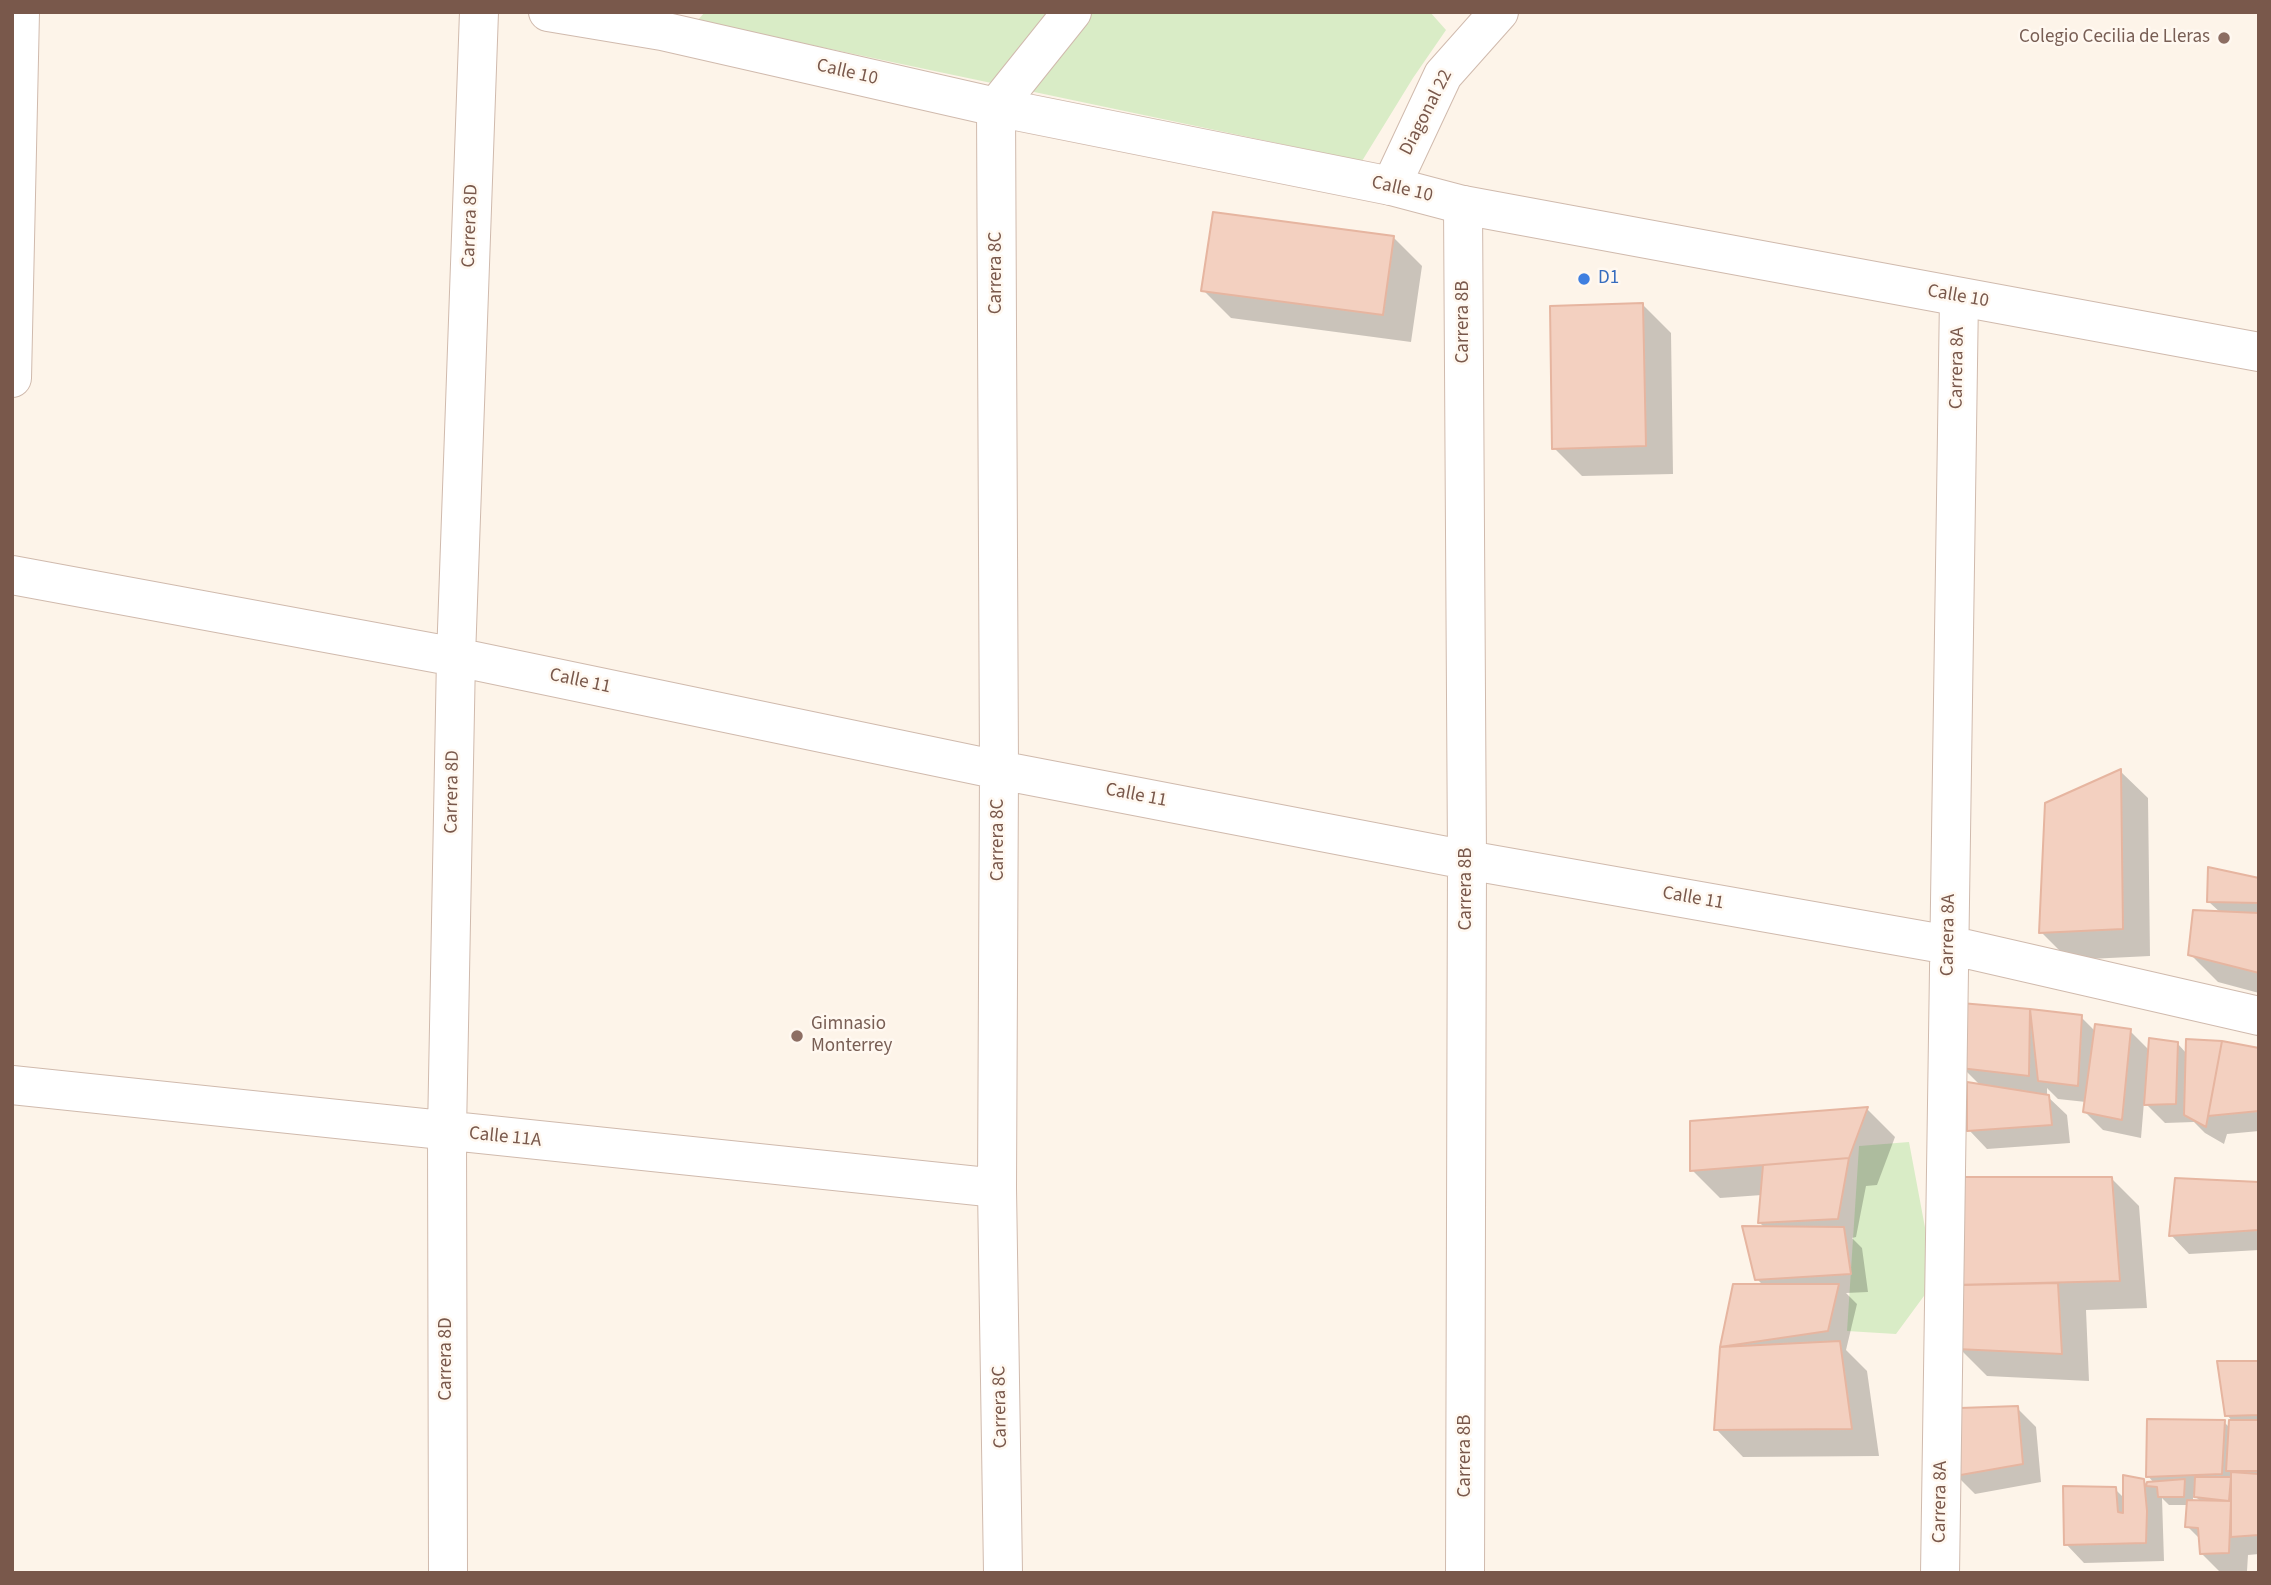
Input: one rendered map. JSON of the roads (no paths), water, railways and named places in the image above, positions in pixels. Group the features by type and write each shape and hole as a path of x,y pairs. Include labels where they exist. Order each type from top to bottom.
{"street":[{"path":"12,378 20,12"},
{"name":"Carrera 8D","path":"448,1573 447,1132 456,657 479,12"},
{"name":"Calle 10","path":"548,12 671,21 996,107 1391,186 1463,205 2259,352"},
{"path":"996,107 1072,12"},
{"name":"Diagonal 22","path":"1391,186 1443,75 1499,12"},
{"name":"Carrera 8C","path":"996,107 999,770 997,1188 1003,1573"},
{"name":"Carrera 8B","path":"1463,205 1467,860 1465,1573"},
{"name":"Carrera 8A","path":"1940,1573 1959,297"},
{"name":"Calle 11","path":"12,575 456,657 999,770 1467,860 1949,944 2259,1016"},
{"name":"Calle 11A","path":"12,1085 997,1188"}],"place":[{"name":"Colegio Cecilia de Lleras","path":"2224,38"},
{"name":"D1","path":"1584,279"},
{"name":"Gimnasio Monterrey","path":"797,1036"}]}
